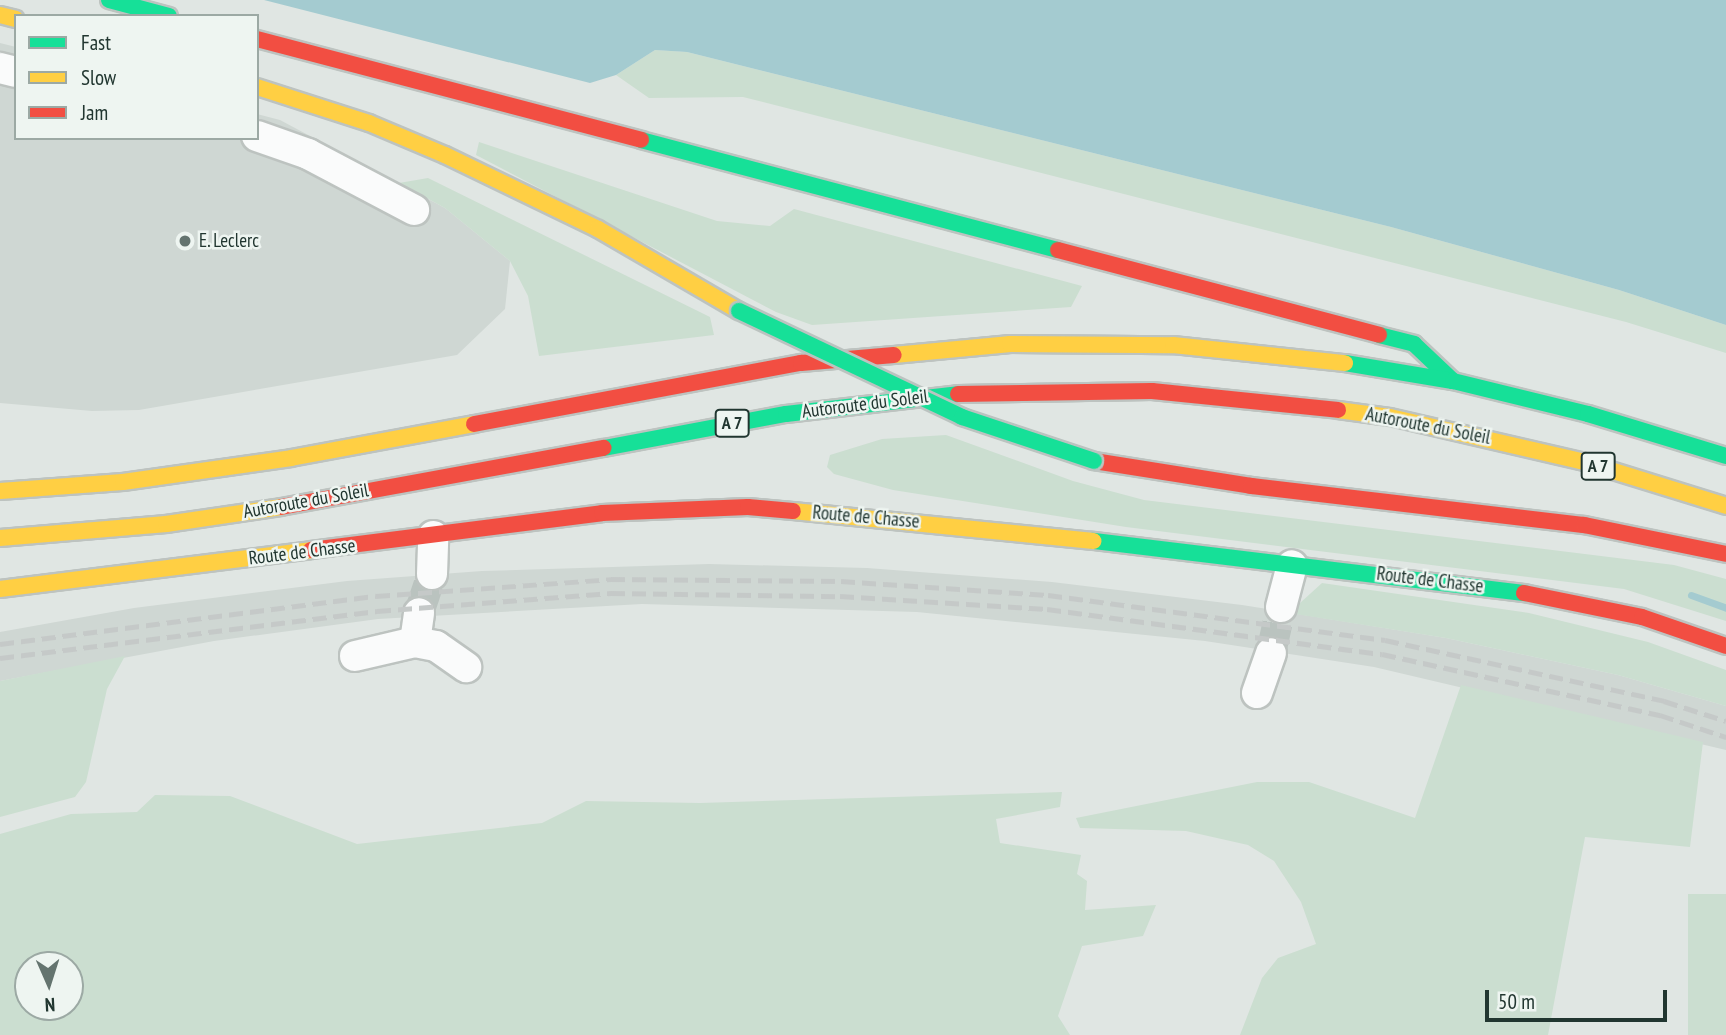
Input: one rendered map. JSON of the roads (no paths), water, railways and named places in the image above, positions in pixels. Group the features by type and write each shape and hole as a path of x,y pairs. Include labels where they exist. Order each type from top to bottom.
{"main road":[{"path":"109,0 162,14"},
{"path":"259,40 1414,344 1453,381"},
{"path":"259,88 369,123 445,155 598,229 739,311 962,417 1094,461 1251,486 1584,525 1726,554"},
{"name":"A 7","path":"0,491 123,482 291,458 764,369 930,349 1010,344 1173,345 1283,355 1453,381 1588,414 1726,456"},
{"name":"Autoroute du Soleil","path":"0,538 166,524 284,507 527,458 786,414 942,395 1028,391 1256,398 1390,417 1569,458 1726,506"},
{"name":"Route de Chasse","path":"0,589 602,513 748,507 996,529 1505,589 1642,617 1726,646"}],"street":[{"path":"259,137 308,153 414,209"},
{"path":"432,574 433,536"},
{"path":"1281,607 1292,565"},
{"path":"415,642 419,613"},
{"path":"355,656 415,642 436,646 466,667"},
{"path":"1257,693 1271,653"}],"water":[{"path":"264,0 1726,0 1726,325 1619,290 1391,227 687,52 655,50 616,75 590,83"}],"waterway":[{"path":"1691,595 1726,608"}],"tunnel":[{"path":"419,613 432,574"},
{"path":"1271,653 1281,607"}],"railway":[{"path":"0,644 376,596 611,579 841,581 1048,595 1385,640 1664,701 1726,721"},
{"path":"0,658 377,611 611,593 840,596 1047,609 1382,654 1660,715 1726,737"}],"place":[{"name":"E. Leclerc","path":"185,241"}]}
